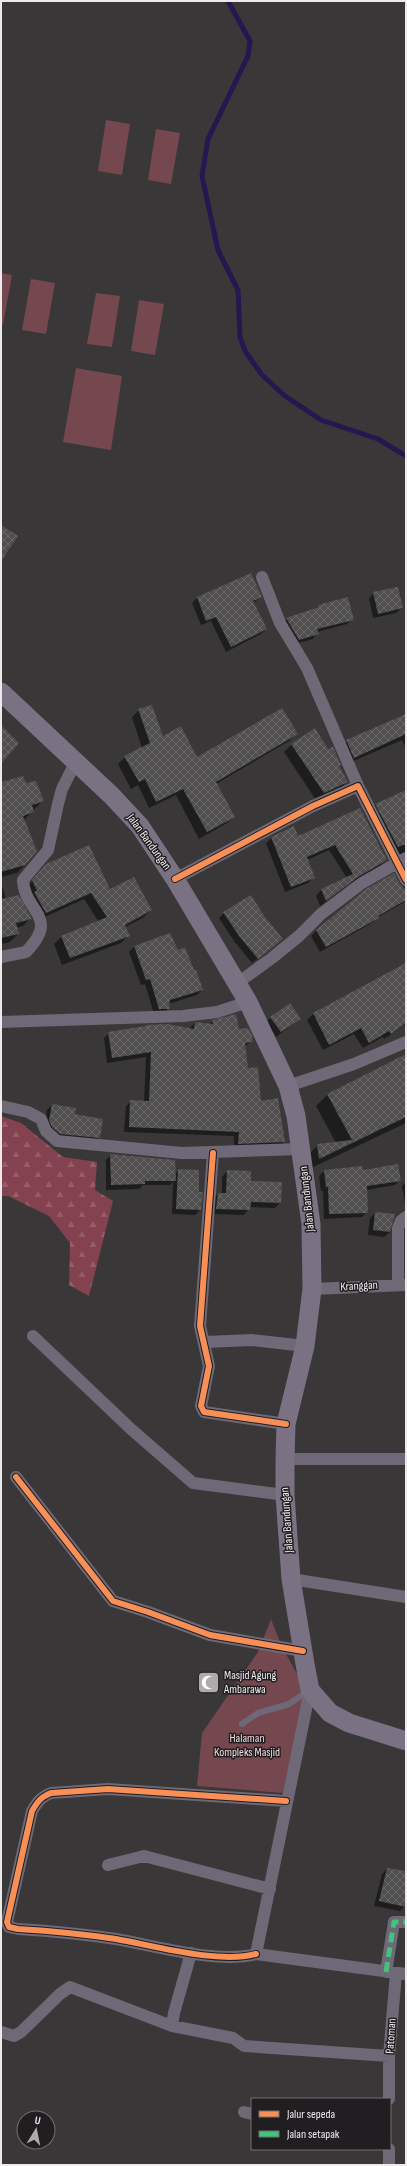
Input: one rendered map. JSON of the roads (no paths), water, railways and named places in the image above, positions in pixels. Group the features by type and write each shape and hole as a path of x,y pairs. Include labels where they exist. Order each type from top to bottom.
{"main road":[{"name":"Jalan Bandungan","path":"1,692 75,763 111,795 140,826 175,879 248,1002 288,1086 293,1100 302,1149 311,1224 312,1288 305,1346 286,1424 285,1495 291,1579 310,1690"},
{"path":"310,1690 330,1713 355,1725 406,1740"}],"street":[{"path":"262,577 280,623 307,668 358,786 401,860 406,880"},
{"path":"1,957 26,952 40,934 42,925 39,915 23,887 23,880 48,850 58,804 75,763"},
{"path":"175,879 313,806 358,786"},
{"path":"236,984 272,958 332,906 362,883 401,860"},
{"path":"1,1022 183,1016 217,1012 248,1002"},
{"path":"288,1086 354,1064 406,1042"},
{"path":"1,1106 28,1112 41,1119 46,1131 57,1141 182,1153 302,1149"},
{"path":"213,1153 200,1326 205,1342 209,1366 201,1406 204,1412 286,1424"},
{"path":"402,1284 398,1228 401,1221 406,1217"},
{"name":"Kranggan","path":"312,1288 402,1284"},
{"path":"33,1336 132,1430 193,1483 285,1495"},
{"path":"205,1342 252,1340 305,1346"},
{"path":"285,1459 406,1459"},
{"path":"16,1477 113,1601 210,1635 303,1651"},
{"path":"291,1579 406,1597"},
{"path":"256,1954 270,1889 286,1801 310,1690"},
{"path":"286,1801 108,1789 52,1793 38,1801 32,1811 7,1922 9,1926 80,1933 191,1953 244,1957 256,1954 396,1973"},
{"path":"108,1865 144,1856 270,1889"},
{"name":"Patoman","path":"389,2098 389,2056 396,1973 394,1922 406,1922"},
{"path":"172,2026 174,2013 191,1953"},
{"path":"1,2032 14,2036 60,1994 70,1987 172,2026 233,2038 244,2046 389,2056"},
{"path":"389,2150 389,2165"}],"lane":[{"path":"242,1724 258,1713 289,1704 310,1690"}],"waterway":[{"path":"228,1 250,41 248,56 208,139 202,176 218,250 238,290 240,337 245,351 262,375 285,396 321,420 378,439 406,456"}],"place":[{"name":"Masjid Agung Ambarawa","path":"209,1682"}],"park label":[{"name":"Halaman Kompleks Masjid","path":"247,1745"}]}
